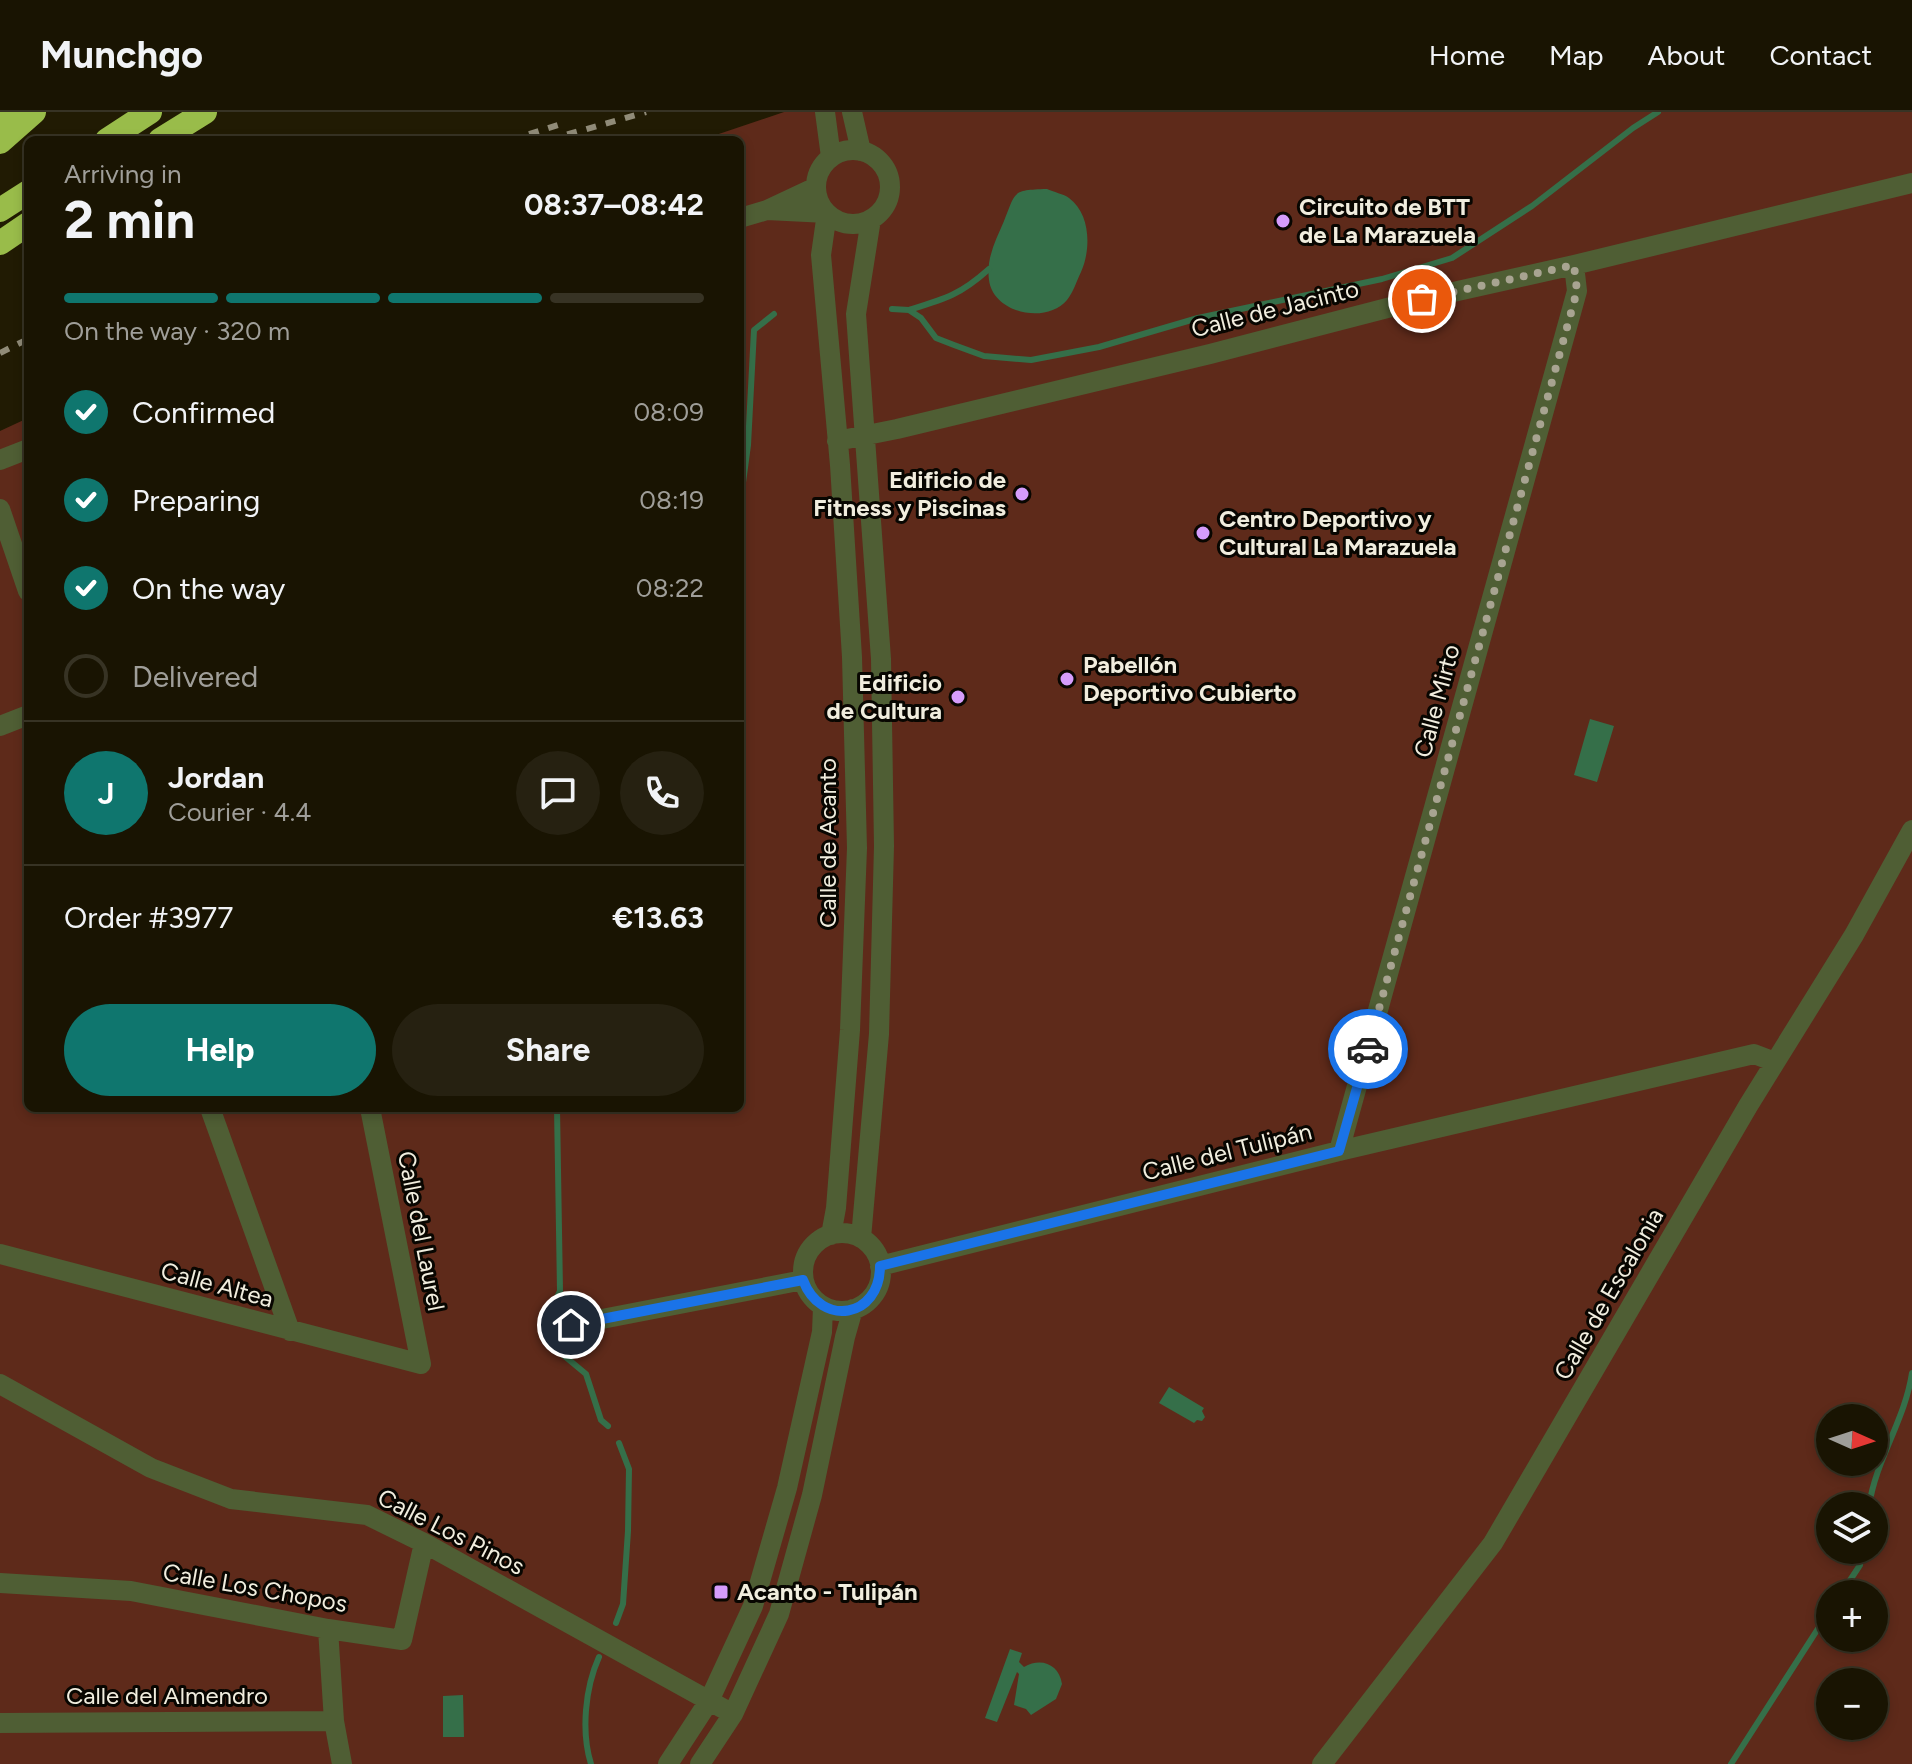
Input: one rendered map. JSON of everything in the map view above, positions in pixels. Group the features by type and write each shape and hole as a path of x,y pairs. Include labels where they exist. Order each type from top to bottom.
{"highway":[{"path":"0,118 6,112"},
{"path":"0,142 34,112"},
{"path":"113,136 150,112"},
{"path":"166,136 205,112"},
{"path":"0,210 24,195"},
{"path":"0,243 24,227"}],"street":[{"path":"825,112 831,157"},
{"path":"852,112 861,151"},
{"path":"861,151 873,156 888,176 890,188 887,200 871,219 862,223 843,222 827,213 821,205 816,187 823,165 831,157 841,152 861,151"},
{"name":"Calle de Jacinto","path":"837,441 1210,354 1422,299 1912,183"},
{"path":"744,217 767,210 816,187"},
{"path":"767,210 827,213"},
{"name":"Calle de Acanto","path":"827,213 821,255 852,657 857,848 850,1030 836,1208 831,1235"},
{"path":"861,1238 879,1034 884,846 881,659 856,314 871,219"},
{"name":"Calle Mirto","path":"1339,1151 1577,291 1574,265"},
{"path":"0,460 24,451"},
{"path":"0,509 24,579"},
{"path":"0,726 24,717"},
{"name":"Calle de Escalonia","path":"1322,1764 1493,1543 1775,1062 1854,935 1912,830"},
{"name":"Calle del Tulipán","path":"880,1266 1339,1151 1754,1054 1775,1062"},
{"path":"211,1112 290,1331"},
{"name":"Calle del Laurel","path":"371,1112 421,1364"},
{"path":"841,1233 861,1238 870,1246 880,1266 877,1288 872,1297 853,1309 833,1311 823,1307 814,1300 803,1280 803,1268 812,1247 831,1235 841,1233"},
{"name":"Calle Altea","path":"0,1254 421,1364"},
{"path":"571,1325 803,1280"},
{"path":"668,1764 709,1701 753,1606 787,1488 822,1332 823,1307"},
{"path":"700,1764 733,1714 779,1614 812,1495 853,1309"},
{"name":"Calle Los Pinos","path":"0,1384 151,1468 231,1499 367,1515 424,1543 733,1714"},
{"name":"Calle Los Chopos","path":"0,1583 131,1591 402,1640 424,1543"},
{"path":"328,1629 334,1721 342,1764"},
{"name":"Calle del Almendro","path":"0,1723 334,1721"}],"shaded area":[{"path":"784,112 1912,112 1912,1764 0,1764 0,431 24,420 24,1112 744,1112 744,136 713,136"},
{"path":"1047,189 1069,198 1082,213 1087,233 1084,263 1073,290 1058,308 1047,312 1022,312 1000,301 993,291 988,272 990,257 1017,194"},
{"path":"1590,719 1614,726 1597,782 1574,775"},
{"path":"1169,1387 1204,1408 1202,1421 1194,1423 1159,1403"},
{"path":"1010,1649 1022,1653 1019,1662 1024,1667 1043,1663 1053,1667 1062,1684 1056,1699 1031,1715 1026,1709 1014,1705 1017,1672 997,1722 985,1718"},
{"path":"463,1695 464,1737 443,1737 443,1696"}],"waterway":[{"path":"892,309 909,310 921,318 936,338 954,345 984,356 1031,360 1099,347 1198,318 1382,279 1452,258 1532,206 1658,112"},
{"path":"909,310 952,295 989,269"},
{"path":"744,475 754,330 774,314"},
{"path":"557,1112 560,1291 547,1318 562,1354 586,1374 601,1420 608,1426"},
{"path":"1872,1492 1912,1373"},
{"path":"616,1623 623,1604 628,1531 629,1469 619,1443"},
{"path":"1850,1580 1860,1564"},
{"path":"1731,1764 1816,1632"},
{"path":"591,1764 586,1738 586,1710 590,1682 599,1657"}],"railway":[{"path":"562,136 646,112"},
{"path":"523,136 561,124"},
{"path":"0,353 24,341"}],"way so far":[{"path":"1368,1049 1577,291 1574,265 1422,299"}],"place":[{"name":"Circuito de BTT de La Marazuela","path":"1283,221"},
{"name":"Edificio de Fitness y Piscinas","path":"1022,494"},
{"name":"Centro Deportivo y Cultural La Marazuela","path":"1203,533"},
{"name":"Pabellón Deportivo Cubierto","path":"1067,679"},
{"name":"Edificio de Cultura","path":"958,697"},
{"name":"Acanto - Tulipán","path":"721,1592"}],"route":[{"path":"571,1325 803,1280 807,1291 823,1307 833,1311 853,1309 872,1297 880,1278 880,1266 1339,1151 1368,1049"}]}
